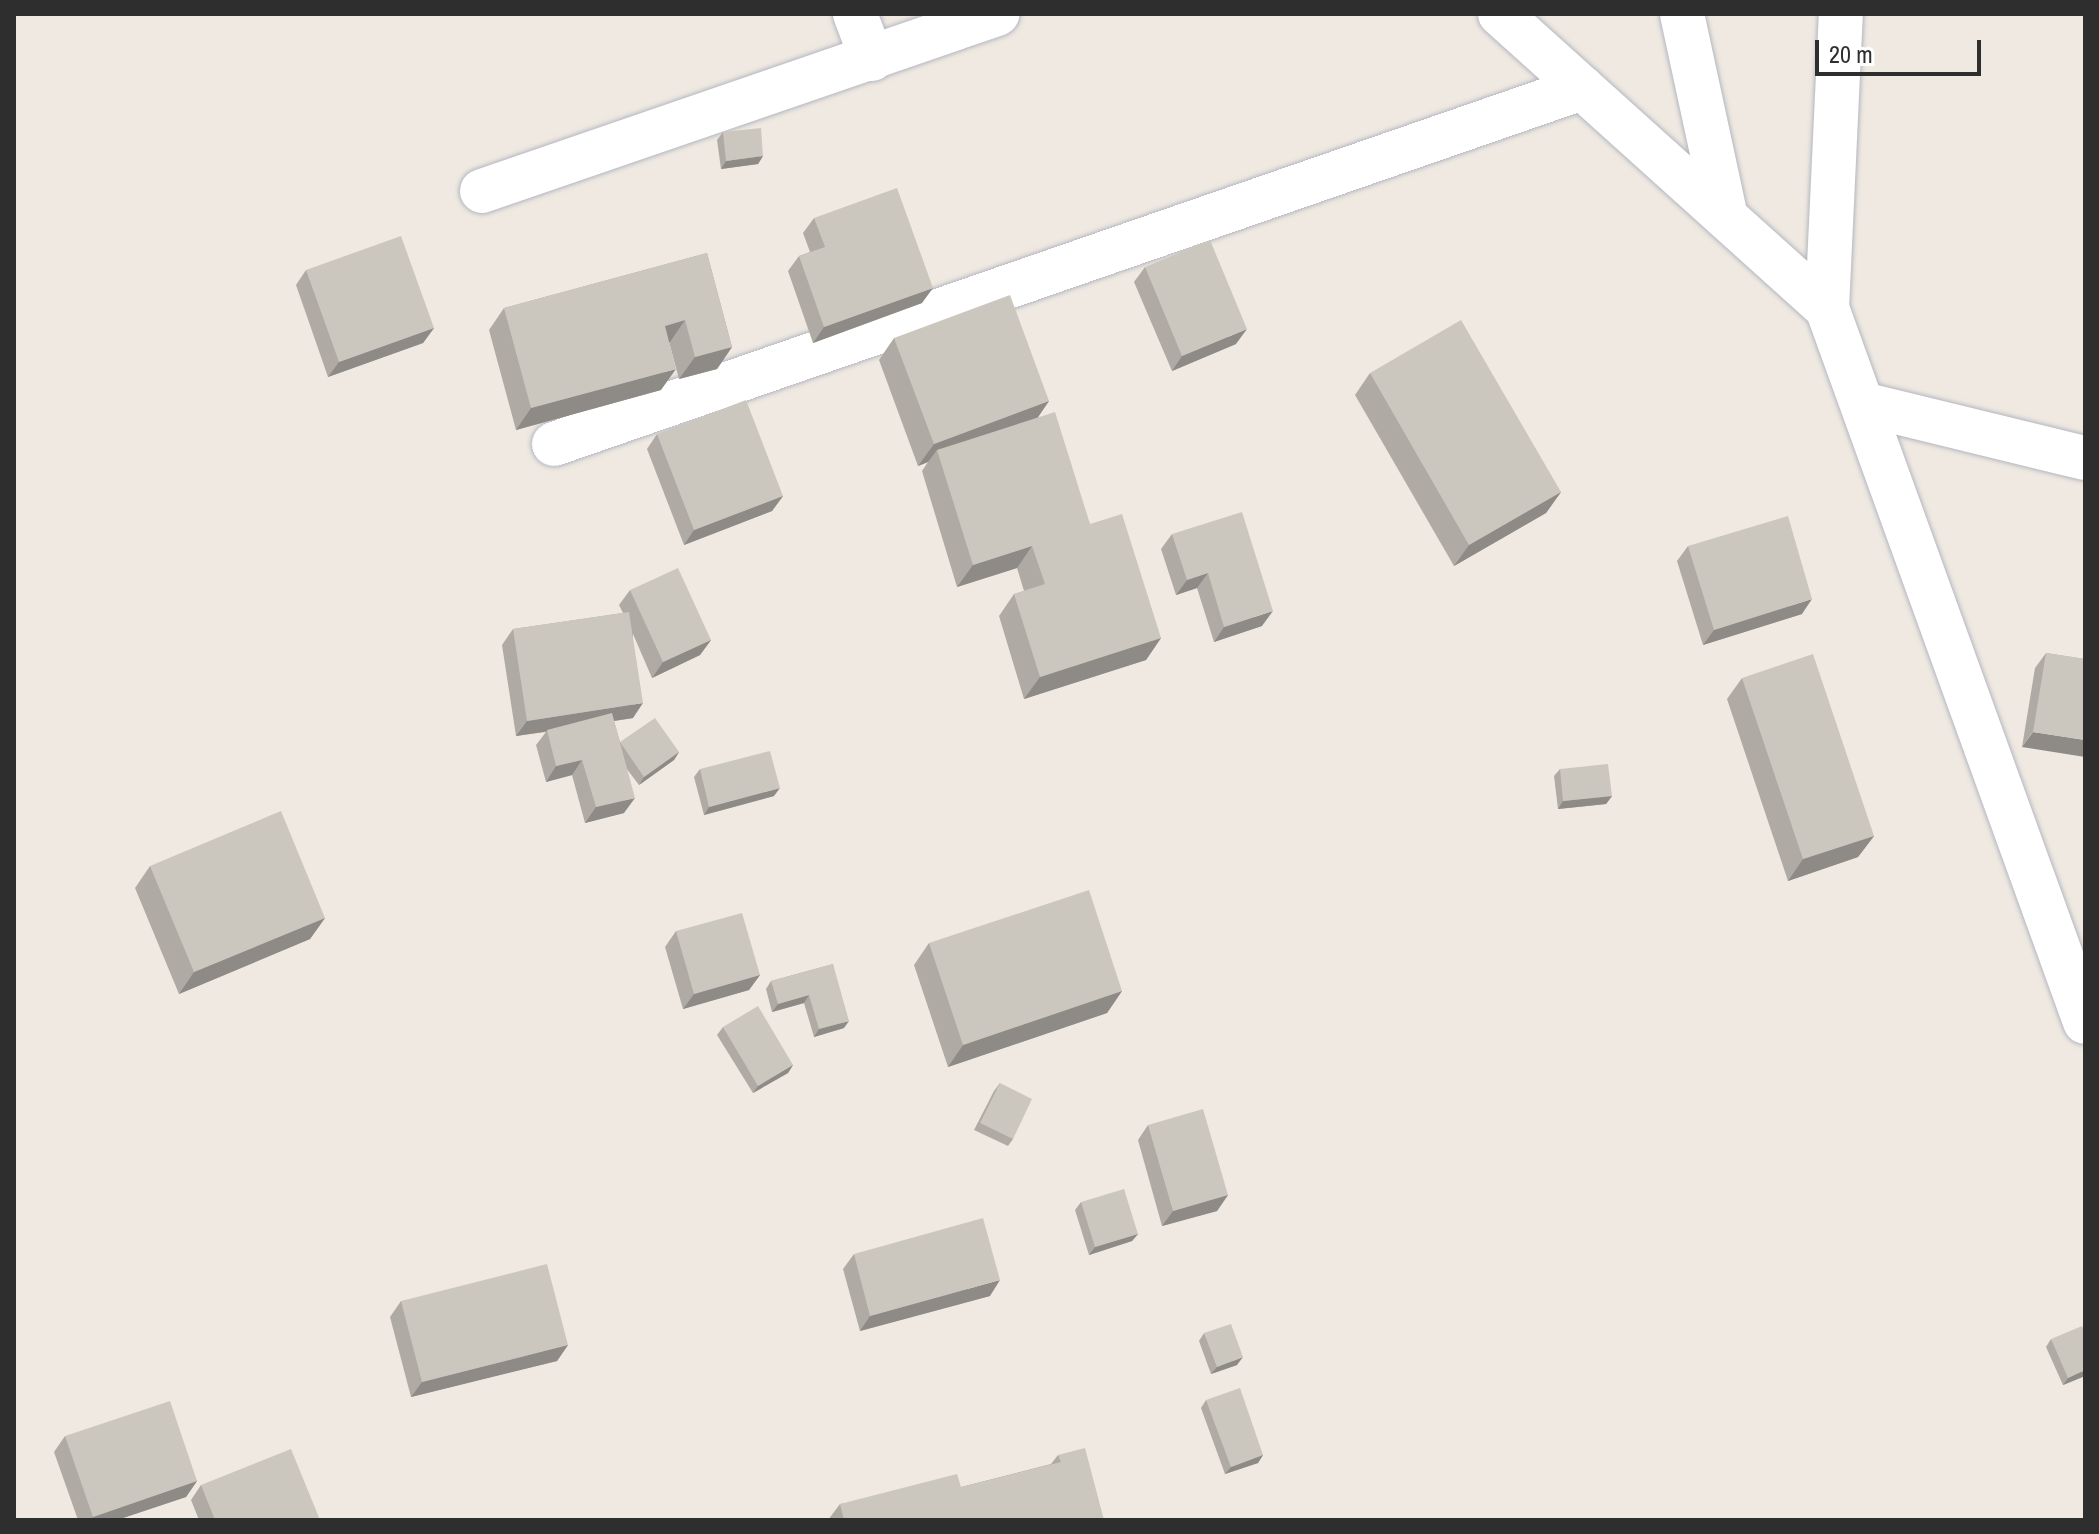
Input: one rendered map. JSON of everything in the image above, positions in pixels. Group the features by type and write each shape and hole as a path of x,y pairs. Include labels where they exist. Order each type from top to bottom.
{"street":[{"path":"855,14 872,59"},
{"path":"482,191 997,14"},
{"path":"1500,14 1827,308"},
{"path":"1682,14 1726,217"},
{"path":"1841,14 1827,308 2085,1022"},
{"path":"554,444 1582,88"},
{"path":"1863,404 2085,458"}],"building":[{"path":"761,128 763,156 726,161 723,132"},
{"path":"897,188 933,288 824,327 799,256 825,247 814,218"},
{"path":"401,236 434,328 339,362 306,270"},
{"path":"1210,240 1247,329 1182,356 1145,267"},
{"path":"707,253 732,347 695,357 685,320 665,326 676,369 531,408 504,308"},
{"path":"1010,295 1049,401 934,444 894,338"},
{"path":"1461,320 1561,492 1469,545 1370,373"},
{"path":"746,400 783,496 694,530 657,434"},
{"path":"1055,412 1090,524 1122,514 1161,638 1040,677 1014,594 1045,584 1032,546 973,565 937,450"},
{"path":"1242,512 1273,611 1224,627 1208,573 1187,580 1172,534"},
{"path":"1788,516 1812,599 1714,630 1688,546"},
{"path":"678,568 711,640 663,662 630,590"},
{"path":"629,612 643,703 527,721 513,629"},
{"path":"2046,653 2085,659 2085,740 2033,732"},
{"path":"1813,654 1874,836 1803,859 1742,678"},
{"path":"612,713 635,798 596,807 582,760 556,766 547,730"},
{"path":"655,718 679,752 644,777 620,742"},
{"path":"770,751 780,788 709,807 700,769"},
{"path":"1608,764 1612,796 1563,801 1560,769"},
{"path":"281,811 325,918 194,972 150,866"},
{"path":"1089,890 1122,991 963,1045 929,943"},
{"path":"742,913 760,975 694,994 676,931"},
{"path":"833,964 849,1021 819,1029 809,995 778,1004 771,981"},
{"path":"758,1006 793,1065 758,1086 723,1027"},
{"path":"1000,1083 1032,1099 1013,1139 980,1123"},
{"path":"1203,1109 1228,1195 1173,1211 1148,1125"},
{"path":"1124,1189 1138,1234 1095,1247 1081,1202"},
{"path":"983,1218 1000,1280 870,1316 854,1254"},
{"path":"547,1264 568,1345 422,1382 401,1301"},
{"path":"1231,1324 1243,1357 1217,1367 1204,1333"},
{"path":"2082,1326 2085,1333 2085,1370 2068,1378 2051,1339"},
{"path":"1240,1388 1263,1455 1231,1467 1206,1400"},
{"path":"170,1401 197,1481 93,1517 65,1436"},
{"path":"1085,1448 1104,1520 844,1520 840,1504 957,1474 961,1487 1061,1462 1058,1455"},
{"path":"291,1449 320,1520 215,1520 201,1485"}]}
